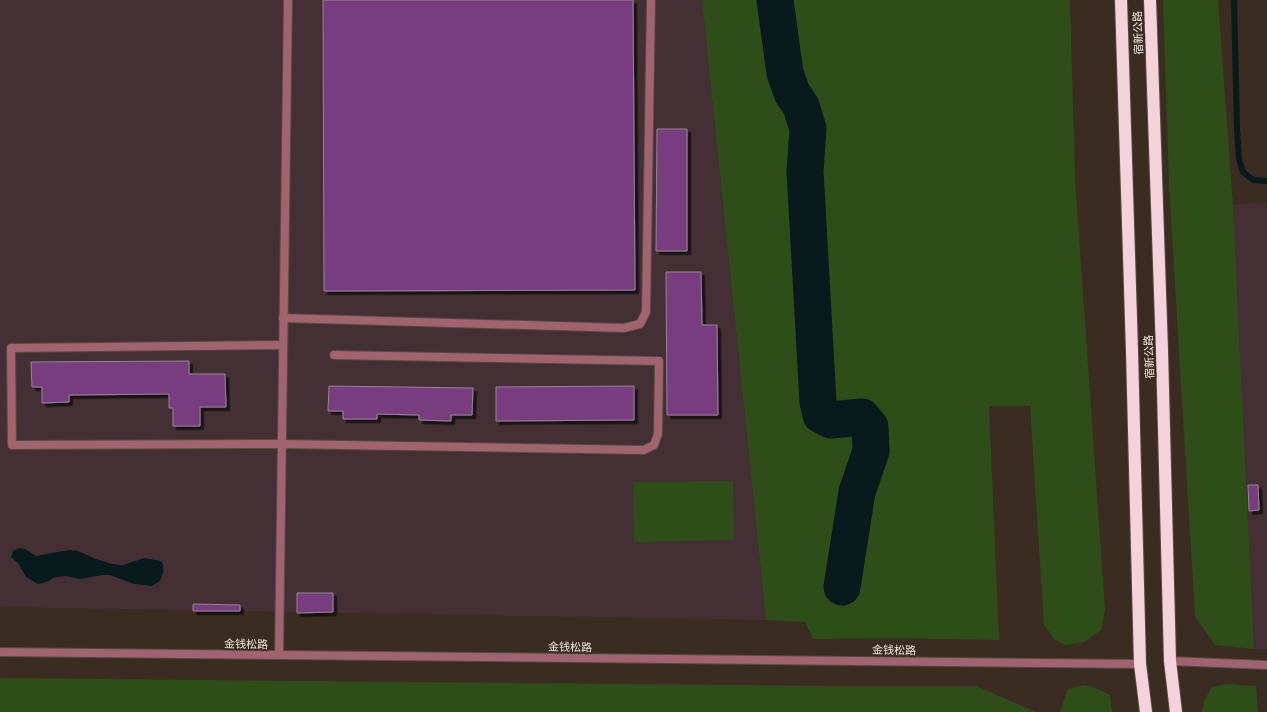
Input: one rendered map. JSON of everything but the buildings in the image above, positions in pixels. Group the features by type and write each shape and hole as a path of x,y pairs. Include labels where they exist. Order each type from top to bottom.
{"highway":[{"name":"宿新公路","path":"1121,0 1140,664 1146,712"},
{"name":"宿新公路","path":"1150,0 1162,351 1170,661 1176,712"}],"street":[{"path":"279,655 288,0"},
{"path":"283,318 624,328 640,324 646,312 651,0"},
{"path":"283,345 11,348 12,445 282,444 644,450 654,446 658,434 659,362 334,355"},
{"name":"金钱松路","path":"0,652 1140,664"},
{"path":"1170,661 1267,665"}],"shaded area":[{"path":"0,0 702,0 766,620 0,607"},
{"path":"1267,202 1267,649 1254,649 1233,205"},
{"path":"19,548 25,549 36,556 69,550 78,551 112,564 123,565 144,558 161,561 163,564 163,573 160,581 152,586 134,584 110,575 80,579 66,576 58,577 38,584 26,577 18,563 11,557 13,551"}],"green space":[{"path":"702,0 1070,0 1075,179 1105,610 1101,630 1084,642 1065,645 1055,640 1044,625 1030,406 989,406 999,640 889,638 813,639 805,622 766,620"},
{"path":"1163,0 1218,0 1233,205 1254,649 1215,645 1195,616 1169,184"},
{"path":"733,481 734,540 634,542 633,482"},
{"path":"0,678 976,686 1036,712 0,712"},
{"path":"1226,684 1256,686 1258,712 1202,712 1204,701 1212,687"},
{"path":"1084,685 1093,687 1110,695 1112,712 1060,712 1068,689"}],"waterway":[{"path":"775,0 785,73 792,93 801,106 808,129 805,171 818,402 821,415 831,420 862,417 870,427 871,451 857,492 842,587"},
{"path":"1234,0 1239,159 1243,172 1253,180 1267,181"}]}
